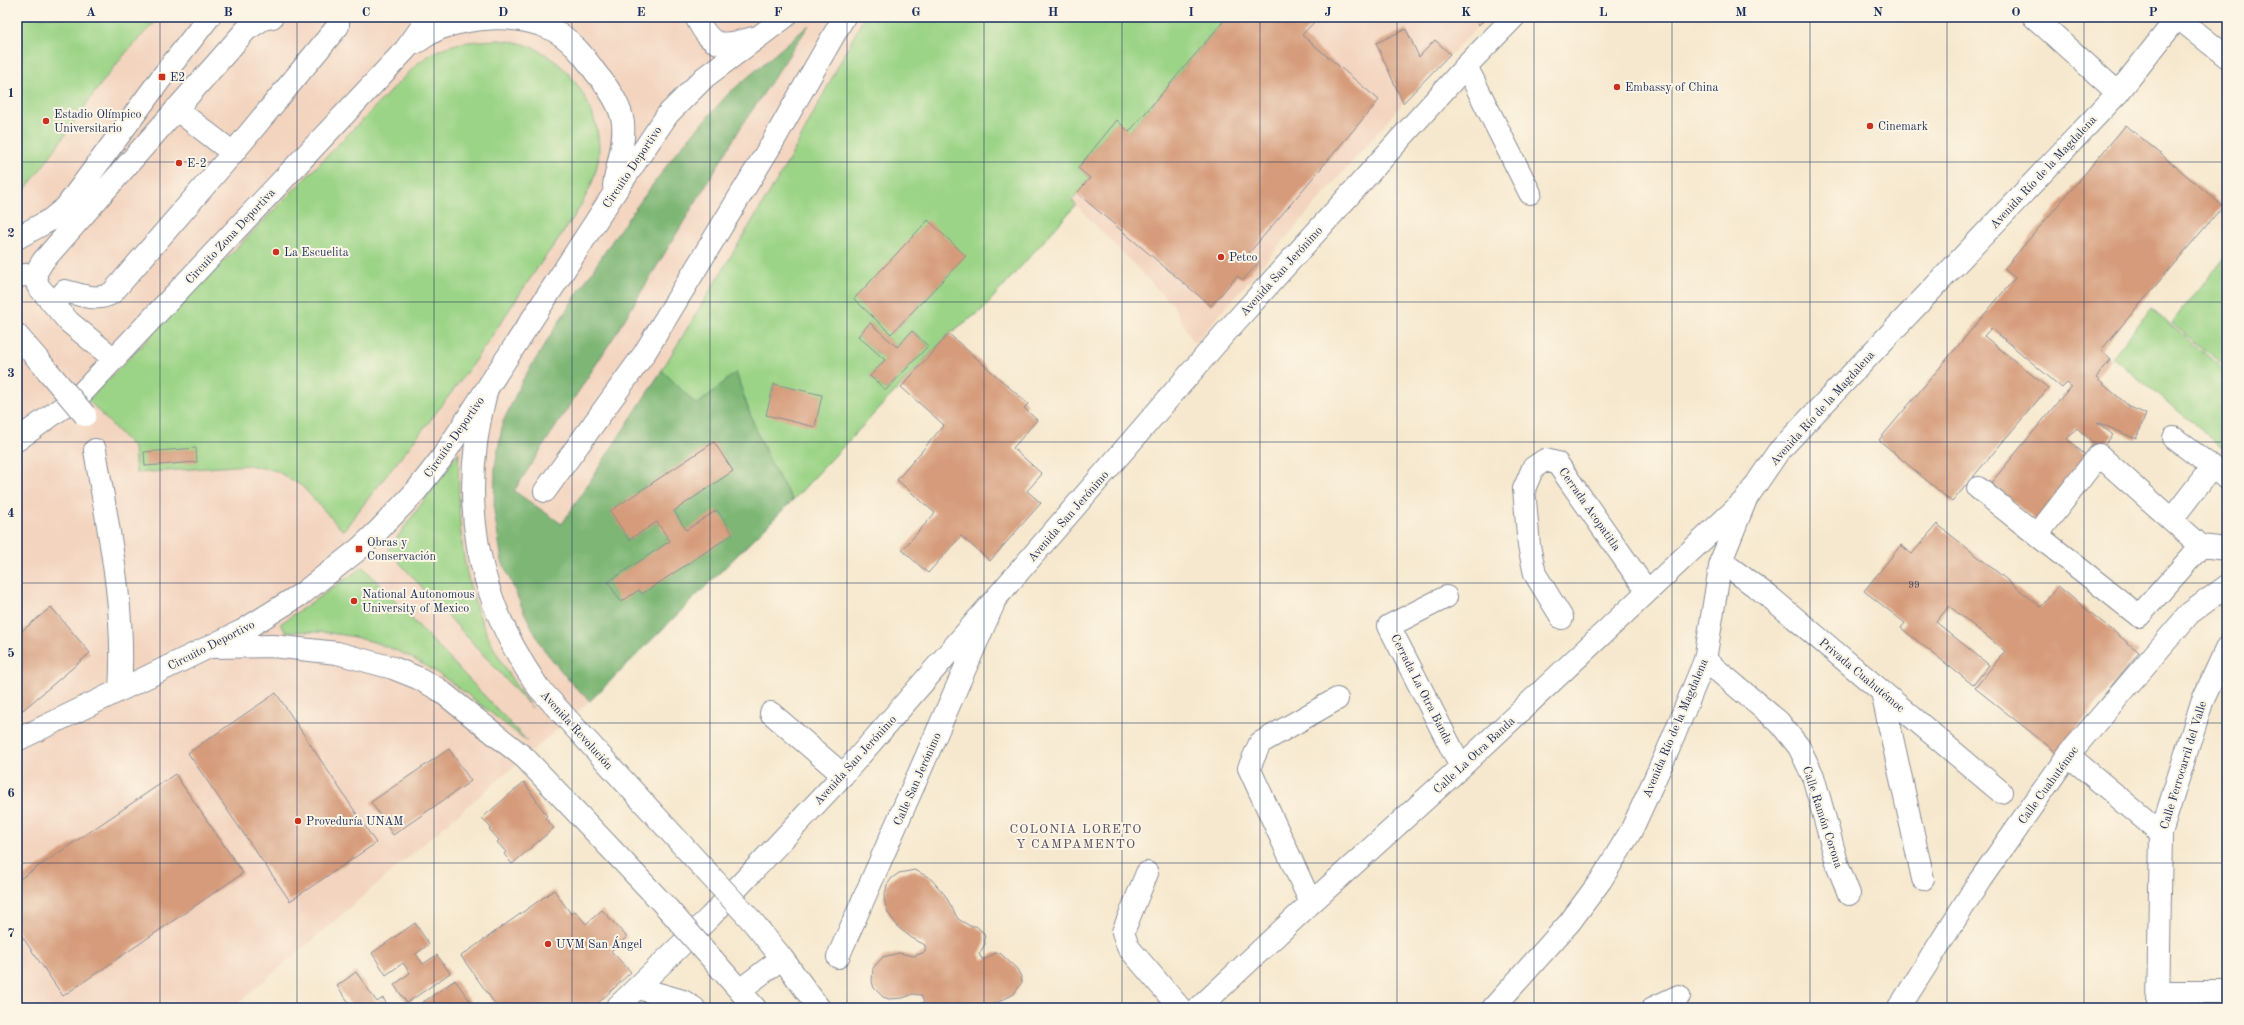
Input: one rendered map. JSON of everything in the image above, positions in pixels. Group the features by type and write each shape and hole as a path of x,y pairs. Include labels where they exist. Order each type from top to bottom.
{"street":[{"path":"17,238 50,220 66,207 162,77 209,17"},
{"path":"114,359 69,322 38,286 26,275 43,261 246,30 263,19 272,17"},
{"path":"54,304 65,291 90,298 104,298 112,293 233,153 338,26 338,17"},
{"name":"Circuito Zona Deportiva","path":"17,440 80,395 406,49 429,17"},
{"path":"696,17 706,36 718,43 730,44 758,37"},
{"name":"Circuito Deportivo","path":"17,740 242,631 303,594 360,549 416,491 465,426 613,195 668,114 705,77 785,17"},
{"path":"545,491 644,354 771,145 844,17"},
{"name":"Avenida San Jerónimo","path":"616,1008 710,917 843,775 1226,332 1466,66 1514,17"},
{"path":"2034,17 2118,93"},
{"path":"2178,17 2227,57"},
{"name":"Avenida Río de la Magdalena","path":"1495,1007 1570,922 1601,880 1631,831 1668,750 1705,660 1721,561 1746,499 1778,452 2118,93 2178,17"},
{"path":"406,49 440,28 489,18 525,20 551,29 580,51 614,100 623,122 623,140 613,195"},
{"path":"1466,66 1530,193"},
{"path":"176,109 233,153"},
{"path":"17,335 85,416"},
{"name":"Avenida Revolución","path":"486,392 474,445 472,500 479,554 486,583 502,626 522,663 538,687 752,921 819,1008"},
{"path":"2172,519 2220,473 2174,438"},
{"path":"95,450 119,600 122,656 120,689"},
{"path":"2037,535 2099,455 2202,546 2227,549"},
{"name":"Cerrada Acopatitla","path":"1562,618 1535,574 1529,546 1524,489 1533,468 1545,460 1557,462 1647,591"},
{"path":"1978,488 2139,616 2202,546"},
{"name":"Calle La Otra Banda","path":"1199,1008 1311,903 1462,767 1746,499"},
{"name":"Privada Cuahutémoc","path":"1721,561 1771,598 2001,792"},
{"name":"Calle Cuahutémoc","path":"1899,1008 1980,880 2068,755 2190,613 2227,586"},
{"name":"Cerrada La Otra Banda","path":"1446,597 1389,626 1462,767"},
{"name":"Calle San Jerónimo","path":"838,957 995,601"},
{"path":"210,647 273,646 337,653 394,668 418,678 438,689 525,758 668,909 755,1008"},
{"name":"Calle Ferrocarril del Valle","path":"2159,1000 2161,833 2202,702 2227,647"},
{"name":"Calle Ramón Corona","path":"1705,660 1779,722 1799,747 1813,776 1838,866 1849,894"},
{"path":"1882,692 1923,879"},
{"path":"1311,903 1249,768 1260,743 1337,699"},
{"path":"771,713 843,775"},
{"path":"2068,755 2161,833"},
{"path":"1147,873 1123,932 1128,947 1180,1008"},
{"path":"740,990 782,958"},
{"path":"638,988 684,1001 694,1008"},
{"path":"2159,1000 2227,992"},
{"path":"1653,1008 1679,996"}],"shaded area":[{"name":"National Autonomous University of Mexico","path":"17,17 1487,17 1403,103 1194,344 1173,305 1076,205 982,310 949,334 793,500 590,701 233,1008 17,1008"}],"green space":[{"name":"Estadio Olímpico Universitario","path":"17,17 160,18 139,38 102,82 52,153 17,199"},
{"path":"864,17 1227,17 1129,132 1117,121 1078,167 1090,178 1072,200 1076,205 982,310 949,334 793,500 783,485 767,454 747,406 736,373 697,405 662,370 788,162","holes":["965,256 892,334 854,299","870,323 897,347 912,331 928,346 886,390 870,376 885,360 858,336"]},
{"path":"809,25 741,127 617,332 514,491 562,524 662,370 697,405 736,372 747,406 767,454 783,485 793,500 590,701 571,683 542,647 524,612 502,561 494,511 495,466 503,422 522,381 562,317 618,232 676,153 728,94"},
{"path":"497,40 528,45 545,54 570,76 580,89 595,121 598,137 599,154 592,183 586,196 563,233 529,279 480,354 440,408 343,531 302,486 277,471 249,465 136,473 134,448 88,400 417,64 437,51 455,44"},
{"path":"2227,255 2227,368 2171,323"},
{"path":"2151,309 2227,372 2227,451 2112,357"},
{"path":"459,452 460,525 470,588 480,617 493,647 510,677 532,708 388,550"},
{"path":"363,567 527,741 444,678 417,661 389,648 359,638 325,633 286,632 280,624"}],"building":[{"path":"1227,17 1280,17 1283,20 1286,17 1310,17 1315,21 1302,35 1379,100 1249,253 1259,262 1243,280 1237,276 1211,306 1077,193 1090,178 1078,168 1117,120 1129,132"},
{"path":"1471,17 1487,17 1479,25"},
{"path":"1406,29 1419,57 1435,40 1450,54 1403,103 1376,43"},
{"path":"2126,125 2223,206 2101,350 2111,359 2096,378 2130,407 2146,414 2136,439 2097,422 2113,435 2101,449 2077,428 2067,439 2090,459 2037,522 1991,483 2071,386 2067,383 2062,388 1991,328 1984,336 2048,388 1952,502 1879,440 2015,278 2004,269"},
{"path":"928,220 966,256 891,334 854,299"},
{"path":"870,323 897,347 912,331 928,346 886,390 870,376 885,360 858,336"},
{"path":"949,334 1028,404 1024,408 1037,420 1013,448 1042,474 1027,491 1041,503 990,561 961,536 928,573 902,550 935,513 897,480 944,425 901,387"},
{"path":"774,384 822,395 815,427 766,415"},
{"path":"714,442 733,471 674,511 686,530 717,510 733,534 642,594 639,590 621,602 608,582 670,541 657,522 629,540 610,511"},
{"path":"196,448 197,462 145,466 144,452"},
{"path":"1937,524 2041,607 2058,586 2139,652 2057,753 1975,688 2005,651 1949,606 1936,622 1989,665 1973,685 1901,628 1905,623 1864,591 1901,545 1912,554"},
{"path":"51,607 90,653 23,710 17,702 17,635"},
{"path":"276,693 376,843 290,901 188,753"},
{"path":"449,749 471,781 393,835 371,802"},
{"path":"175,774 243,873 63,996 17,929 17,881"},
{"path":"524,782 547,816 545,818 554,828 512,864 504,854 506,852 497,842 499,840 482,818"},
{"path":"915,870 930,878 945,895 958,919 970,926 976,926 984,933 985,944 979,954 982,959 986,959 995,953 1000,953 1017,969 1022,982 1014,994 987,1008 910,1008 924,1002 921,995 913,994 903,998 889,999 883,997 874,988 872,982 873,968 883,957 899,953 914,956 925,952 925,945 912,938 899,928 888,913 884,899 887,885 892,878 899,873"},
{"name":"UVM San Ángel","path":"554,890 571,914 575,911 586,924 602,910 627,937 611,951 631,972 593,1008 498,1008 461,956"},
{"path":"415,923 429,944 416,954 423,964 437,955 450,973 407,1003 394,985 410,973 403,963 386,975 372,953"},
{"path":"356,972 377,1002 383,998 388,1006 386,1008 353,1008 337,986"},
{"path":"455,980 470,1001 460,1008 415,1008"}],"place":[{"name":"E2","path":"162,77"},
{"name":"Embassy of China","path":"1617,87"},
{"name":"Estadio Olímpico Universitario","path":"46,121"},
{"name":"Cinemark","path":"1870,126"},
{"name":"E-2","path":"179,163"},
{"name":"La Escuelita","path":"276,252"},
{"name":"Petco","path":"1221,257"},
{"name":"Obras y Conservación","path":"359,549"},
{"name":"National Autonomous University of Mexico","path":"354,601"},
{"name":"Proveduría UNAM","path":"298,821"},
{"name":"UVM San Ángel","path":"548,944"}],"district":[{"name":"COLONIA LORETO Y CAMPAMENTO","path":"1076,836"}]}
